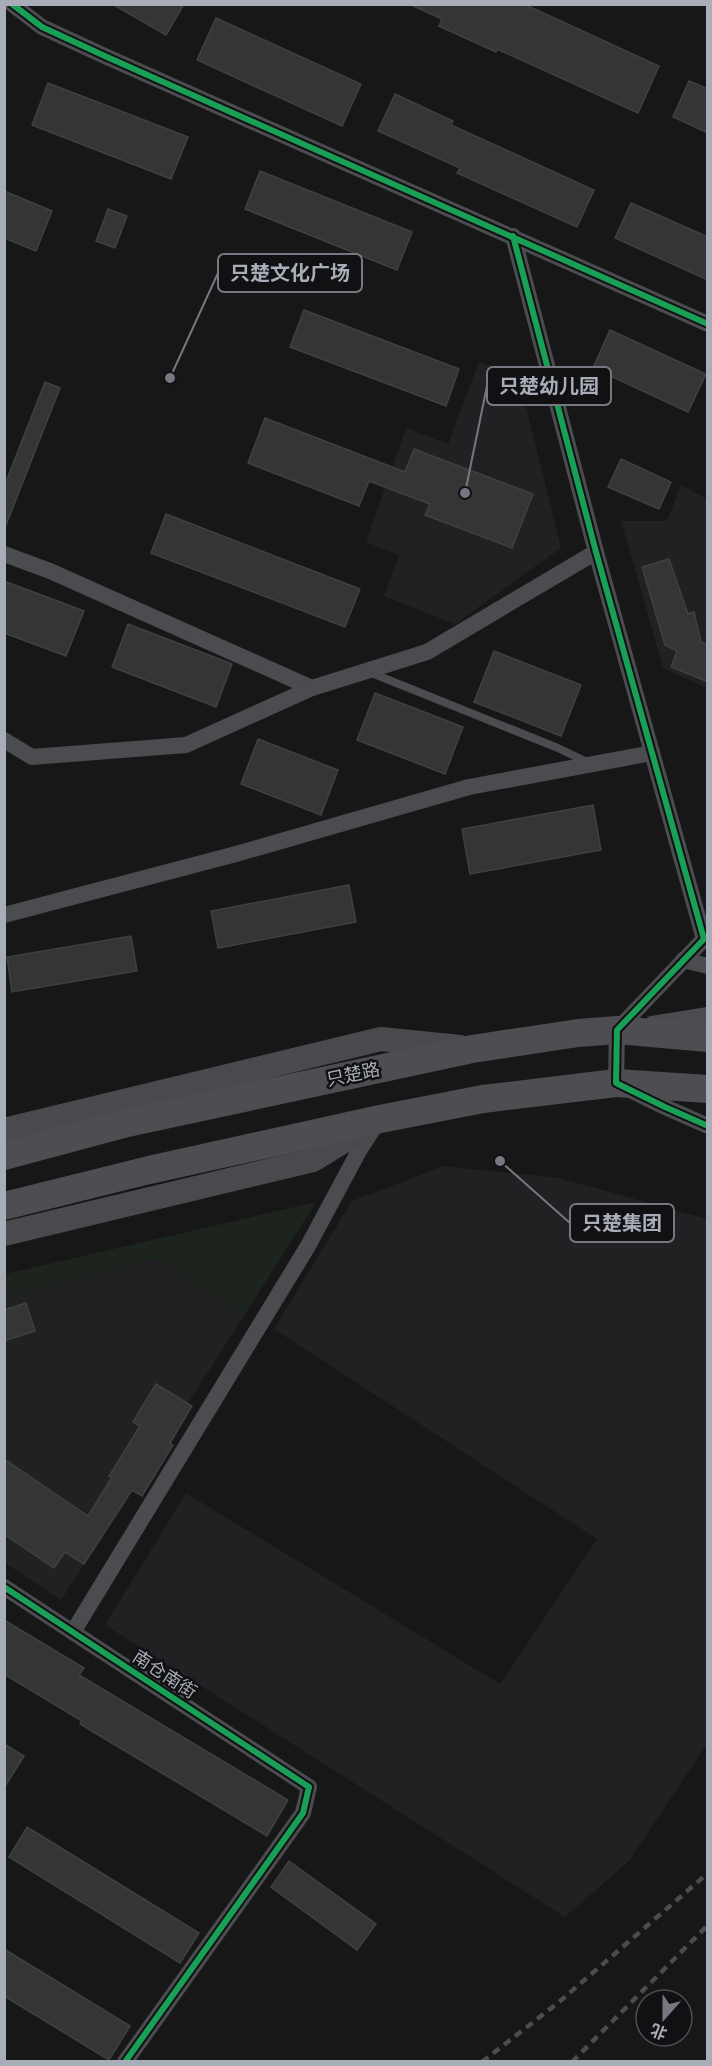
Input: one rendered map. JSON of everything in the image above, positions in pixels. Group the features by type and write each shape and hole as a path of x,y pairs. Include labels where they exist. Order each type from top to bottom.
{"highway":[{"name":"只楚路","path":"4,1156 127,1123 472,1049 578,1033 617,1030 708,1038"},
{"path":"4,1206 150,1170 380,1119 483,1099 616,1083 708,1089"}],"main road":[{"path":"4,1130 381,1039 472,1049"},
{"path":"4,1234 313,1160 380,1119"}],"street":[{"path":"12,4 42,27 107,57 708,324"},
{"path":"513,236 596,552 704,939 617,1030 616,1083 708,1126"},
{"path":"4,740 32,757 186,745 312,688 427,652 596,552"},
{"path":"4,554 50,571 312,688"},
{"path":"4,915 236,854 469,787 652,753"},
{"path":"683,960 708,966"},
{"path":"617,1030 708,1016"},
{"path":"73,1632 308,1245 360,1149 380,1119"},
{"name":"南仓南街","path":"4,1587 309,1787 303,1813 125,2061"}],"lane":[{"path":"367,671 558,747 593,765"}],"shaded area":[{"path":"479,362 518,374 561,548 455,624 384,596 399,555 366,542 406,428 448,444"},
{"path":"681,485 707,499 707,688 663,668 621,521 667,521"},
{"path":"444,1166 559,1178 707,1219 707,1744 629,1861 565,1917 105,1625 186,1493 500,1684 597,1539 274,1329 352,1201"},
{"path":"316,1202 244,1316 156,1258 5,1296 5,1274"},
{"path":"156,1258 244,1316 61,1600 5,1563 4,1296"}],"building":[{"path":"112,4 184,4 166,35"},
{"path":"409,4 524,4 659,66 638,113 497,49 496,52 439,26 442,19"},
{"path":"216,18 361,84 342,126 197,60"},
{"path":"689,81 708,89 708,133 673,117"},
{"path":"48,83 188,137 171,179 32,125"},
{"path":"395,94 453,121 451,125 594,190 577,227 457,173 460,168 378,131"},
{"path":"260,171 412,232 397,270 245,209"},
{"path":"4,191 52,211 36,251 4,238"},
{"path":"631,203 708,237 708,280 615,238"},
{"path":"108,209 127,216 115,248 96,241"},
{"path":"304,310 459,369 446,406 290,347"},
{"path":"610,330 706,374 688,412 593,368"},
{"path":"45,382 60,388 4,530 4,487"},
{"path":"265,418 405,472 414,449 533,494 512,548 425,515 430,504 369,481 359,506 248,463"},
{"path":"621,459 671,482 659,509 608,487"},
{"path":"166,514 360,589 345,627 151,553"},
{"path":"669,559 688,614 694,612 701,642 708,645 708,682 671,667 677,651 665,645 642,567"},
{"path":"4,581 84,611 66,656 4,633"},
{"path":"128,624 232,664 216,707 112,667"},
{"path":"494,651 581,685 561,736 474,702"},
{"path":"375,693 463,727 445,774 357,740"},
{"path":"258,739 338,770 321,815 241,784"},
{"path":"593,805 601,850 470,874 462,829"},
{"path":"349,885 356,922 218,948 211,911"},
{"path":"131,936 137,971 12,992 7,957"},
{"path":"26,1303 35,1331 4,1341 4,1310"},
{"path":"156,1384 192,1406 170,1443 173,1445 142,1496 132,1490 84,1564 65,1552 54,1568 4,1534 4,1459 88,1516 112,1477 109,1476 140,1426 133,1422"},
{"path":"4,1620 84,1668 79,1675 288,1800 267,1836 80,1724 82,1721 4,1674"},
{"path":"4,1744 24,1756 4,1788"},
{"path":"27,1827 199,1933 180,1963 9,1857"},
{"path":"289,1861 376,1924 357,1950 271,1887"},
{"path":"4,1949 130,2026 109,2060 4,1996"}],"railway":[{"path":"482,2062 559,2002 708,1873"},
{"path":"572,2062 708,1925"}],"cycle path":[{"path":"12,4 42,27 107,57 708,324"},
{"path":"513,236 596,552 704,939 617,1030 616,1083 708,1126"},
{"path":"4,1587 309,1787 303,1813 125,2062"}],"place":[{"name":"只楚文化广场","path":"170,378"},
{"name":"只楚幼儿园","path":"465,493"},
{"name":"只楚集团","path":"500,1161"}]}
